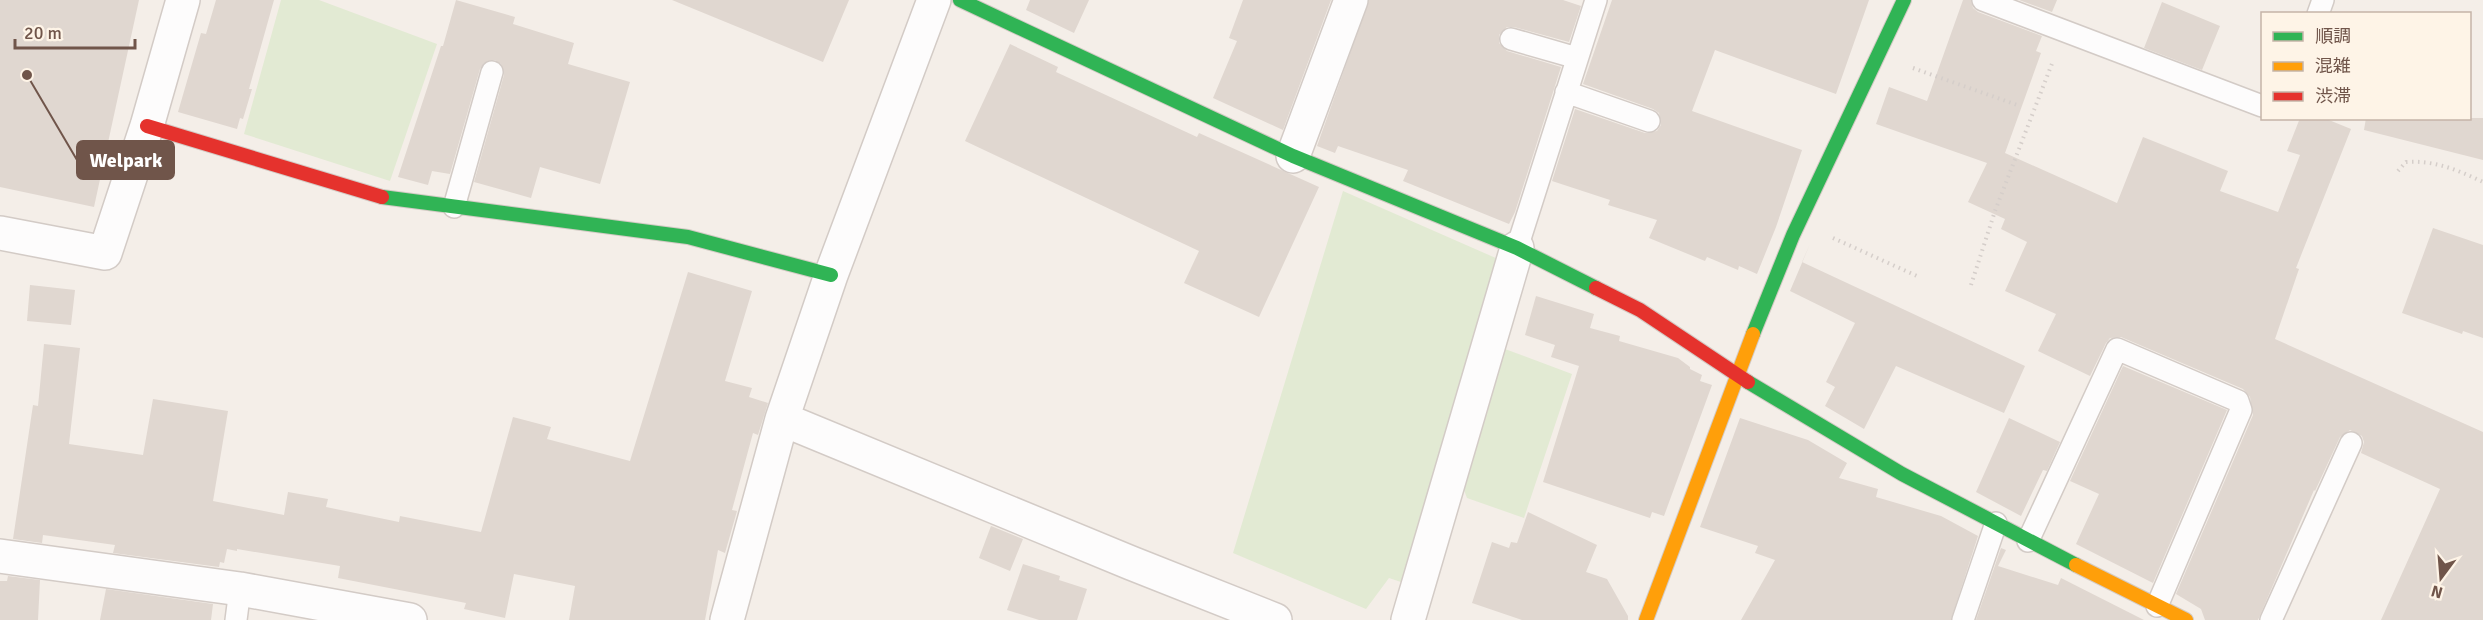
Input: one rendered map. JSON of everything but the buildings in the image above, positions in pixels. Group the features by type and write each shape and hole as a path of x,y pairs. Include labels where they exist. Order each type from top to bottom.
{"street":[{"path":"0,234 105,253 147,126 183,0"},
{"path":"727,620 782,419 831,275 934,0"},
{"path":"960,0 1293,156 1517,248 1640,310 1736,375 1902,474 2028,541 2186,620"},
{"path":"1293,156 1351,0"},
{"path":"1646,620 1736,375 1799,222 1904,0"},
{"path":"147,126 387,199 688,237 831,275"},
{"path":"1408,620 1517,248"},
{"path":"782,419 1275,620"},
{"path":"0,556 238,605 410,620"}],"lane":[{"path":"1517,248 1596,0"},
{"path":"1983,0 2261,106"},
{"path":"1511,39 1577,58"},
{"path":"454,207 492,72"},
{"path":"1566,92 1649,121"},
{"path":"2028,541 2117,349 2238,401 2241,410 2157,606"},
{"path":"2271,620 2351,443"},
{"path":"1963,620 1996,523"}],"path":[{"path":"1971,285 1995,211 2064,31"},
{"path":"1878,56 2017,105"},
{"path":"2398,171 2406,162 2423,161 2460,171 2483,182"},
{"path":"1799,222 1917,276"}],"green space":[{"path":"281,0 319,0 437,44 390,181 244,134"},
{"path":"1343,191 1498,259 1404,583 1389,578 1366,609 1233,553"},
{"path":"1505,349 1572,374 1524,518 1467,498 1461,482"}],"traffic: fast":[{"path":"960,0 1293,156 1517,248 1596,288"},
{"path":"1753,334 1793,235 1904,0"},
{"path":"382,197 688,237 831,275"},
{"path":"1748,382 1902,474 2076,565"}],"traffic: slow":[{"path":"1646,620 1753,334"},
{"path":"2076,565 2186,620"}],"traffic: jam":[{"path":"147,126 382,197"},
{"path":"1596,288 1640,310 1748,382"}],"place":[{"name":"Welpark","path":"27,75"}]}
